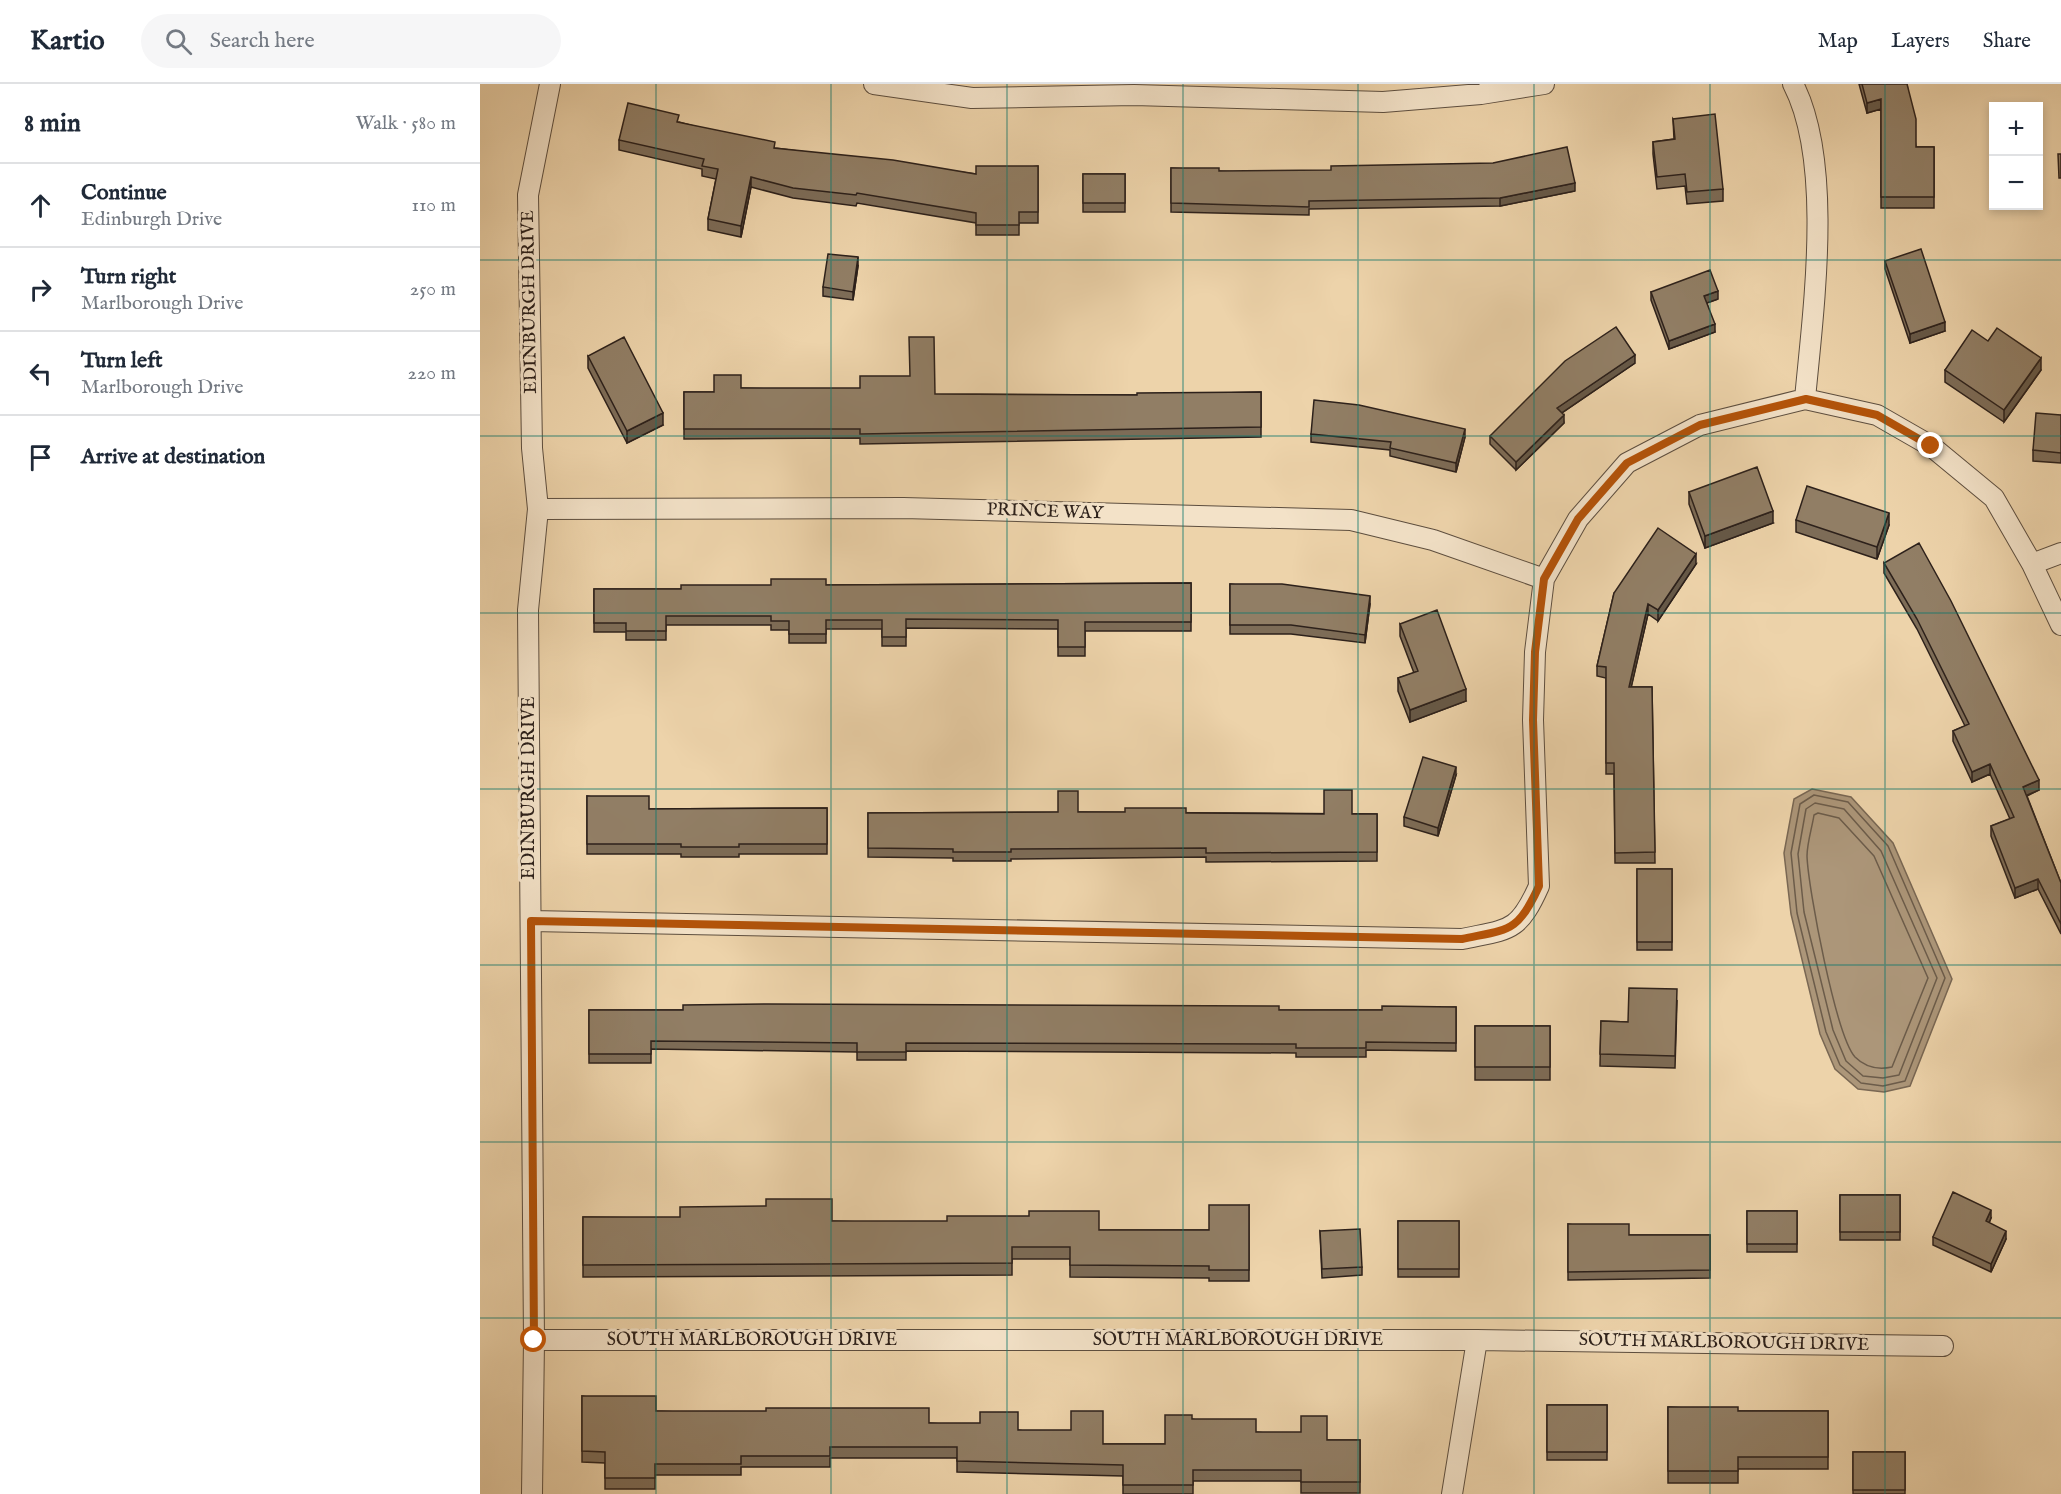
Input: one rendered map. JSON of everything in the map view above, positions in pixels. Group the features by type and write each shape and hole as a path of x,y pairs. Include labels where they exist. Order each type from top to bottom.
{"street":[{"name":"EDINBURGH DRIVE","path":"532,1494 534,1340 528,610 538,509 532,448 528,195 550,84"},
{"path":"873,84 972,98 1134,95 1383,102 1481,94 1544,84"},
{"path":"1793,84 1803,102 1815,168 1816,269 1806,399"},
{"path":"531,921 1462,939 1509,929 1528,912 1539,886 1533,720 1535,652 1544,579 1578,519 1627,463 1700,425 1806,399 1877,415 1931,446 1994,498 2032,564 2061,625"},
{"name":"PRINCE WAY","path":"538,509 903,508 1350,520 1433,540 1544,579"},
{"path":"2032,564 2061,553"},
{"name":"SOUTH MARLBOROUGH DRIVE","path":"534,1340 1477,1340 1943,1346"},
{"path":"1452,1494 1477,1340"}],"water":[{"path":"1812,789 1851,797 1893,843 1952,979 1910,1086 1884,1092 1858,1089 1835,1069 1820,1034 1791,914 1784,853 1794,799"}],"building":[{"path":"1862,84 1907,84 1916,119 1916,147 1934,147 1934,197 1881,197 1881,99 1867,103"},
{"path":"628,103 679,115 677,122 775,142 774,148 893,160 976,174 976,166 1038,166 1038,212 1019,212 1019,225 976,225 976,213 857,193 856,195 793,188 751,177 741,226 708,219 718,169 702,166 704,159 619,140"},
{"path":"1715,114 1723,189 1687,192 1685,174 1657,177 1653,142 1675,139 1673,119"},
{"path":"1567,147 1575,183 1500,198 1309,201 1309,207 1171,203 1171,168 1219,168 1219,171 1331,170 1331,166 1493,163"},
{"path":"2058,154 2061,154 2061,178 2059,178"},
{"path":"1083,174 1125,174 1125,203 1083,203"},
{"path":"1921,249 1945,322 1910,334 1885,261"},
{"path":"828,254 858,257 853,292 823,287"},
{"path":"1710,270 1718,291 1704,296 1715,324 1669,341 1651,292"},
{"path":"1616,327 1635,355 1557,408 1564,415 1516,462 1490,436 1565,361"},
{"path":"1997,328 2041,358 2004,410 1945,370 1972,330 1988,341"},
{"path":"624,337 663,413 627,431 588,356"},
{"path":"909,337 934,337 935,394 1137,395 1137,393 1261,392 1261,427 860,434 860,429 684,429 684,392 714,392 714,375 741,375 741,388 860,388 860,376 910,376"},
{"path":"1314,400 1359,405 1465,429 1456,463 1390,448 1391,442 1311,434"},
{"path":"2036,413 2061,415 2061,453 2033,450"},
{"path":"1757,467 1773,511 1705,536 1689,492"},
{"path":"1807,486 1889,513 1877,547 1796,520"},
{"path":"1658,528 1696,554 1658,610 1648,604 1629,687 1652,687 1655,852 1615,853 1614,763 1606,763 1606,667 1597,666 1614,593"},
{"path":"1919,543 1951,601 2039,780 2023,787 2061,883 2061,924 2038,879 2015,888 1991,826 2014,817 1990,764 1972,772 1953,731 1969,724 1917,619 1884,563"},
{"path":"771,579 826,579 826,585 1191,583 1191,622 1085,622 1085,647 1058,647 1058,620 906,619 906,637 882,637 882,620 826,620 826,634 789,634 789,621 771,621 771,616 666,616 666,631 626,631 626,623 594,623 594,589 681,589 681,585 771,585"},
{"path":"1230,584 1282,584 1370,596 1365,635 1291,625 1230,625"},
{"path":"1437,610 1466,689 1410,710 1398,678 1418,671 1400,624"},
{"path":"1423,757 1456,767 1438,828 1404,817"},
{"path":"1324,790 1352,790 1352,814 1377,814 1377,852 1206,853 1206,848 1011,849 1011,852 953,852 953,849 868,848 868,813 1058,812 1058,791 1078,791 1078,812 1125,812 1125,808 1186,808 1186,813 1324,814"},
{"path":"587,796 649,796 649,809 827,808 827,844 739,844 739,847 681,847 681,844 587,844"},
{"path":"1637,869 1672,869 1672,942 1637,942"},
{"path":"1629,988 1677,989 1675,1056 1600,1054 1601,1021 1628,1022"},
{"path":"683,1005 1279,1006 1279,1010 1382,1010 1382,1006 1456,1007 1456,1043 1366,1042 1366,1048 1296,1048 1296,1044 906,1043 906,1052 857,1052 857,1043 651,1041 651,1054 589,1054 589,1010 683,1010"},
{"path":"1475,1026 1550,1026 1550,1067 1475,1067"},
{"path":"1953,1192 1991,1210 1986,1221 2006,1231 1991,1264 1933,1237"},
{"path":"1840,1195 1900,1195 1900,1232 1840,1232"},
{"path":"766,1199 832,1199 832,1221 947,1221 947,1216 1029,1216 1029,1211 1099,1211 1099,1230 1209,1230 1209,1205 1249,1205 1249,1270 1209,1270 1209,1266 1070,1265 1070,1247 1012,1247 1012,1263 583,1265 583,1217 680,1217 680,1207 766,1206"},
{"path":"1747,1211 1797,1211 1797,1244 1747,1244"},
{"path":"1398,1221 1459,1221 1459,1269 1398,1269"},
{"path":"1568,1224 1629,1224 1629,1235 1710,1235 1710,1270 1568,1272"},
{"path":"1360,1229 1362,1267 1322,1269 1320,1231"},
{"path":"582,1396 656,1396 656,1411 929,1408 929,1423 980,1423 980,1412 1018,1412 1018,1430 1071,1430 1071,1411 1103,1411 1103,1444 1165,1444 1165,1415 1192,1415 1192,1419 1256,1419 1256,1432 1301,1432 1301,1416 1327,1416 1327,1440 1360,1440 1360,1482 1301,1482 1301,1470 1193,1470 1193,1485 1123,1485 1123,1465 957,1461 957,1447 830,1447 830,1456 741,1456 741,1464 655,1464 655,1478 605,1478 605,1452 582,1451"},
{"path":"1547,1405 1607,1405 1607,1452 1547,1452"},
{"path":"1668,1407 1738,1407 1738,1411 1828,1411 1828,1457 1738,1457 1738,1471 1668,1471"},
{"path":"1853,1452 1905,1452 1905,1490 1853,1490"}],"route":[{"path":"534,1340 531,921 1462,939 1509,929 1528,912 1539,886 1533,720 1535,652 1544,579 1578,519 1627,463 1700,425 1806,399 1877,415 1931,446"}]}
